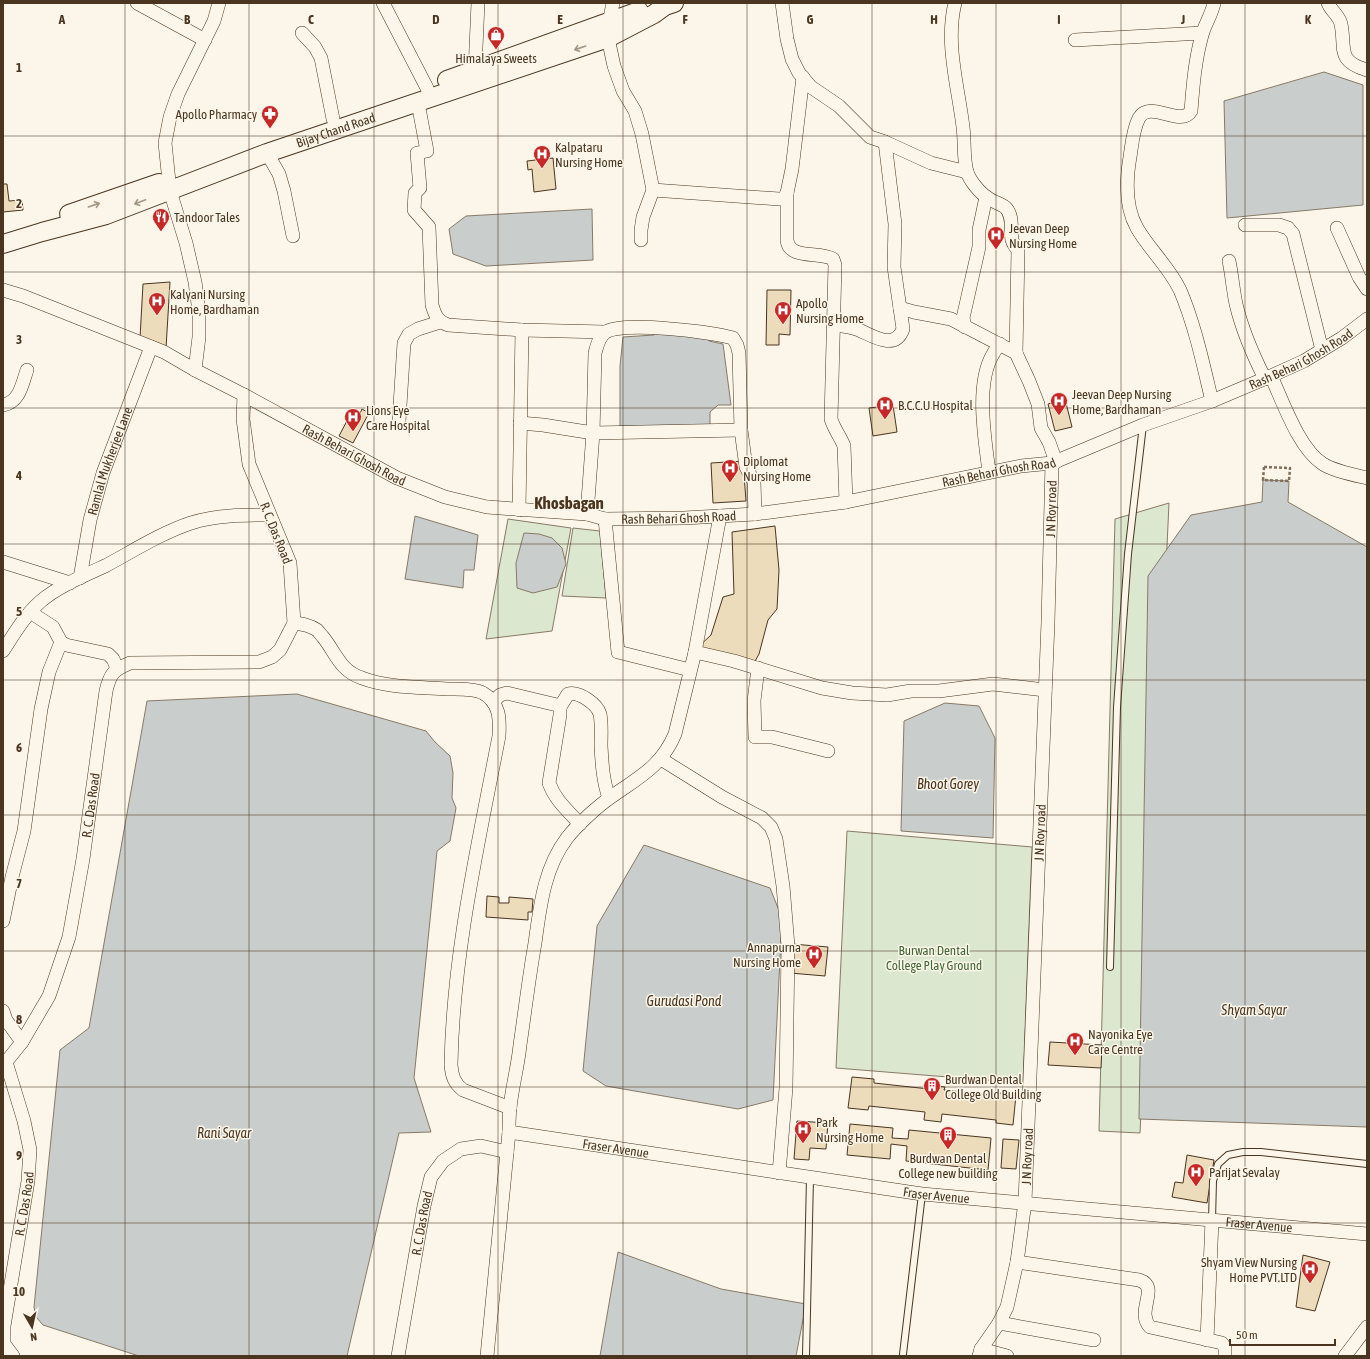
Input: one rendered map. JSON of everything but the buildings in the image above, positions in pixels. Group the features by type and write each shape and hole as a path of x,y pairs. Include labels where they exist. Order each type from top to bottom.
{"main road":[{"name":"Bijay Chand Road","path":"3,234 42,224 170,185 267,153 422,96 654,14 669,5"},
{"name":"Bijay Chand Road","path":"3,244 106,215 170,185 333,119 422,96 475,70 609,30"}],"street":[{"path":"137,3 204,40"},
{"path":"195,370 199,337 199,311 186,243 170,185 165,143 170,117 178,94 214,21 219,3"},
{"path":"383,3 422,96 427,151 417,153 420,188 415,193 414,210 429,227 432,305 435,315 440,322 448,325 522,330 605,332 614,329 628,328 688,330 733,338 739,353 742,430 746,467 754,482 755,514"},
{"path":"475,70 478,3"},
{"path":"612,3 609,30 617,72 623,91 635,111 642,134 653,190 643,217 641,240"},
{"path":"782,3 788,46 792,59 811,87 838,106 870,137 885,142 931,163 967,172"},
{"path":"955,3 952,38 955,74 963,125 967,172 974,184 986,197 1005,207 1010,213 1011,238 1018,251 1016,353 1038,404 1041,428 1049,442 1054,462"},
{"path":"1212,401 1191,318 1179,289 1136,227 1129,209 1127,190 1129,164 1135,127 1139,117 1148,111 1184,117 1189,115 1191,111 1196,58 1202,33 1214,3"},
{"path":"1328,3 1339,18 1344,50 1348,61 1355,66 1367,70"},
{"path":"302,33 315,47 321,58 333,119"},
{"path":"1075,40 1202,33"},
{"path":"803,77 792,169 787,193 787,246 790,250 797,252 828,256 833,259 835,265 831,420 834,430 840,437 844,446 846,502"},
{"path":"834,325 854,328 873,337 884,340 894,339 900,336 903,329 894,267 895,224 885,142"},
{"path":"267,153 279,174 293,236"},
{"path":"653,190 779,199 784,198 787,193"},
{"path":"965,327 963,318 979,248 979,230 986,197"},
{"path":"1245,225 1279,225 1288,228 1293,234 1322,350"},
{"path":"1337,228 1359,277 1367,289"},
{"path":"1230,261 1236,304 1255,358 1268,378 1301,440 1310,454 1323,464 1343,472 1367,478"},
{"name":"Rash Behari Ghosh Road","path":"3,290 30,299 164,352 397,478 445,497 487,507 587,514 606,520 755,514 846,502 989,472 1054,462 1143,425 1212,401 1268,378 1322,350 1342,338 1367,319"},
{"path":"900,308 951,319 1016,353"},
{"path":"399,421 404,343 409,334 418,329 440,322"},
{"path":"519,510 522,330"},
{"path":"587,514 593,433 595,353 598,342 605,332"},
{"path":"989,472 982,416 983,392 987,370 993,354 1000,344"},
{"name":"Ramlal Mukherjee Lane","path":"75,580 102,473 151,347"},
{"path":"3,405 11,404 16,399 27,370"},
{"name":"R. C. Das Road","path":"244,395 243,419 249,464 290,564 294,623"},
{"path":"520,423 544,424 593,433 742,430"},
{"name":"J N Roy road","path":"980,1352 1007,1307 1018,1262 1025,1202 1054,462"},
{"path":"3,652 17,628 42,600 75,580 128,554 163,534 193,522 228,516 269,514"},
{"path":"487,1356 509,1132 510,1108 541,902 551,867 568,837 609,798 645,774 661,759 670,746 675,734 695,652 720,516"},
{"path":"606,520 618,652 690,670"},
{"path":"3,562 75,580"},
{"path":"3,921 12,877 24,831 43,701 49,672 60,642 53,627 30,612"},
{"path":"60,642 66,645 108,654 118,668 130,663 259,662 272,657 280,650 294,623 305,624 318,630 348,672 362,678 387,684 466,690 482,693 494,702 500,715 499,736 468,900 456,987 451,1065 452,1076 457,1086 463,1090 510,1108"},
{"path":"695,652 734,661 822,688 852,692 886,695 993,684 1045,690"},
{"name":"R. C. Das Road","path":"13,1356 4,1344 4,1326 28,1181 30,1150 24,1121 4,1060 22,1042 49,996 68,937 83,859 106,691 109,677 118,668"},
{"path":"758,668 754,702 755,737 772,737 828,751"},
{"path":"494,702 500,695 507,693 560,707"},
{"path":"580,824 552,793 549,783 560,707 568,694 576,693 597,708 600,714 603,774 609,798"},
{"path":"661,759 762,818 771,827 776,839 783,886 788,946 786,1088 779,1173"},
{"path":"3,1011 6,1020 22,1042"},
{"name":"Fraser Avenue","path":"509,1132 922,1194 1025,1202 1367,1234"},
{"name":"R. C. Das Road","path":"398,1356 424,1206 431,1177 443,1162 461,1149 481,1146 507,1152"},
{"path":"1207,1340 1212,1220"},
{"path":"1018,1262 1145,1282 1148,1286 1148,1292 1144,1315 1146,1323 1150,1327 1222,1344 1225,1348 1225,1356"},
{"path":"999,1322 1094,1340"},
{"path":"1345,1356 1363,1340 1367,1327"},
{"path":"980,1352 1007,1356"}],"lane":[{"path":"1110,967 1117,707 1128,554 1143,425"},
{"path":"1212,1220 1213,1181 1218,1164 1228,1155 1243,1152 1261,1152 1367,1164"},
{"path":"806,1356 810,1178"},
{"path":"903,1354 922,1194"}],"path":[{"path":"1264,466 1290,468 1289,481 1263,480 1264,466"}],"green space":[{"path":"1169,503 1140,1133 1099,1131 1115,519"},
{"path":"508,519 571,528 552,631 486,639"},
{"path":"573,528 600,531 606,598 562,596"},
{"name":"Burwan Dental College Play Ground","path":"847,831 1032,847 1023,1083 836,1068"}],"water":[{"path":"1324,72 1363,85 1363,205 1227,218 1224,101"},
{"path":"592,209 593,260 486,266 453,254 449,229 466,216"},
{"path":"656,331 708,335 709,341 723,344 731,405 718,405 710,412 710,425 620,426 620,366 623,337 654,335"},
{"name":"Shyam Sayar","path":"1263,480 1289,481 1288,502 1367,547 1367,1127 1139,1119 1148,576 1191,515 1262,502"},
{"path":"415,516 478,535 474,570 464,570 463,588 405,579"},
{"path":"524,533 539,534 552,538 562,548 566,564 557,587 533,593 517,588 516,563"},
{"name":"Rani Sayar","path":"297,694 426,731 450,756 453,773 452,798 456,808 450,841 437,851 414,1078 431,1132 399,1133 347,1356 139,1356 43,1325 36,1317 34,1307 60,1050 89,1028 147,701"},
{"name":"Bhoot Gorey","path":"945,703 979,706 995,738 993,838 901,831 904,721"},
{"name":"Gurudasi Pond","path":"644,845 770,888 782,918 773,1100 738,1109 606,1086 583,1071 597,926"},
{"path":"618,1252 721,1289 806,1304 796,1356 600,1356"}],"place":[{"name":"Himalaya Sweets","path":"496,50"},
{"name":"Apollo Pharmacy","path":"270,129"},
{"name":"Kalpataru Nursing Home","path":"542,169"},
{"name":"Tandoor Tales","path":"161,232"},
{"name":"Jeevan Deep Nursing Home","path":"996,250"},
{"name":"Kalyani Nursing Home, Bardhaman","path":"157,316"},
{"name":"Apollo Nursing Home","path":"783,325"},
{"name":"Jeevan Deep Nursing Home, Bardhaman","path":"1059,416"},
{"name":"B.C.C.U Hospital","path":"885,420"},
{"name":"Lions Eye Care Hospital","path":"353,432"},
{"name":"Diplomat Nursing Home","path":"730,483"},
{"name":"Annapurna Nursing Home","path":"814,969"},
{"name":"Nayonika Eye Care Centre","path":"1075,1056"},
{"name":"Burdwan Dental College Old Building","path":"932,1101"},
{"name":"Park Nursing Home","path":"803,1144"},
{"name":"Burdwan Dental College new building","path":"948,1150"},
{"name":"Parijat Sevalay","path":"1196,1187"},
{"name":"Shyam View Nursing Home PVT.LTD","path":"1310,1284"}],"district":[{"name":"Khosbagan","path":"569,503"}]}
